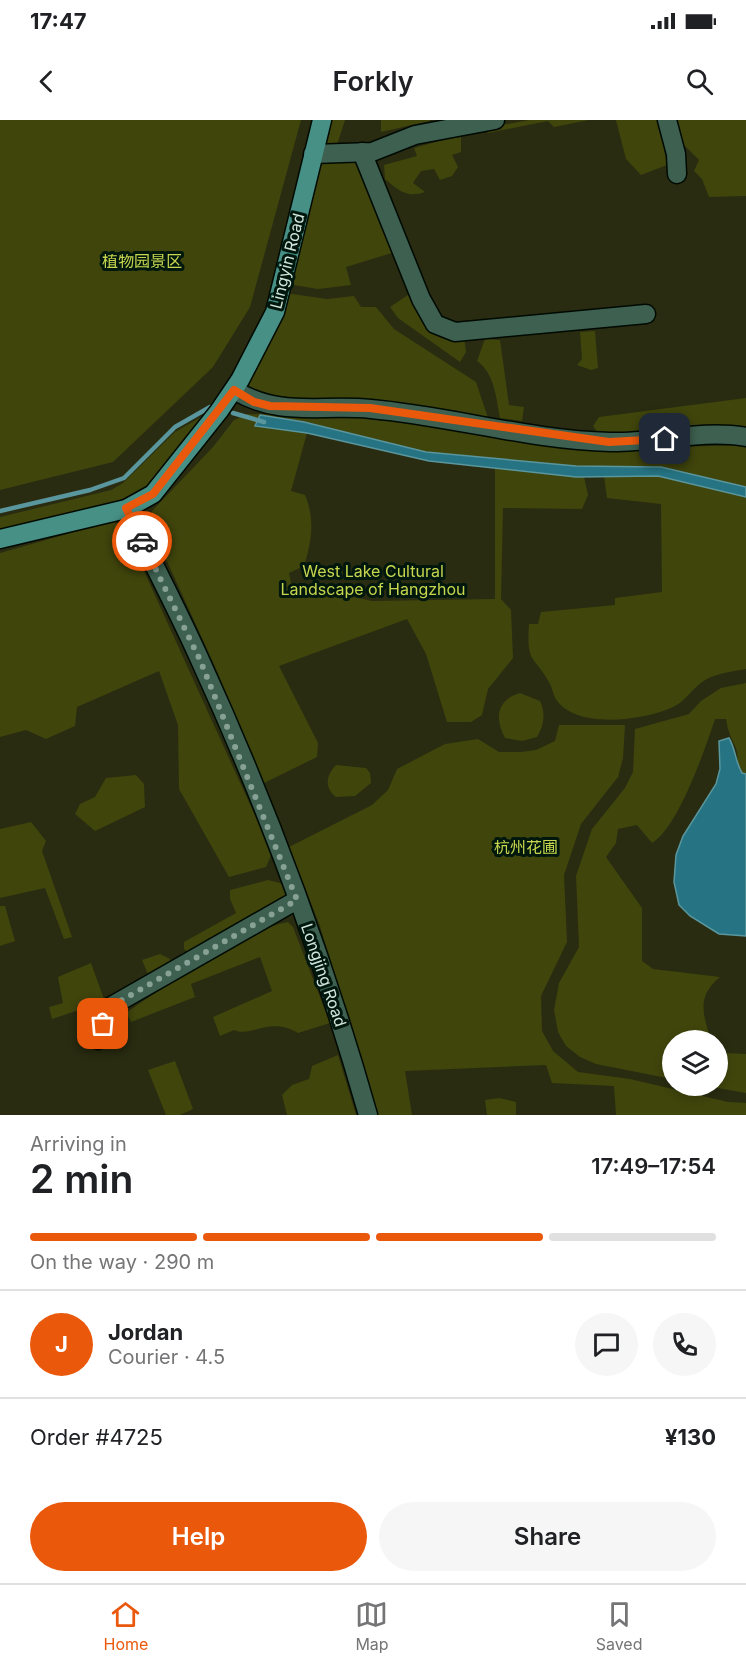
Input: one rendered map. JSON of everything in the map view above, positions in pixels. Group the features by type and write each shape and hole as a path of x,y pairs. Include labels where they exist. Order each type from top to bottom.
{"main road":[{"name":"Lingyin Road","path":"0,539 126,508 153,494 234,390 275,312 321,120"}],"street":[{"path":"313,154 372,152 415,135 461,123 495,120"},
{"path":"668,120 676,154 677,174"},
{"path":"362,153 421,299 435,324 443,330 455,333 646,314"},
{"path":"234,390 254,402 270,406 370,408 609,442 698,436 746,437"},
{"name":"Longjing Road","path":"126,508 200,660 297,900 346,1038 368,1115"},
{"path":"98,1040 108,1008 297,900"}],"green space":[{"name":"West Lake Cultural Landscape of Hangzhou","path":"0,120 746,120 746,1115 0,1115"},
{"name":"植物园景区","path":"0,120 301,120 250,307 213,367 113,462 0,490"},
{"path":"332,120 345,120 337,145 326,145"},
{"path":"381,120 430,120 430,121 381,132"},
{"path":"529,120 589,120 554,127 548,121 488,133 486,128"},
{"path":"616,120 659,120 667,165 641,175 626,159"},
{"path":"675,120 746,120 746,196 709,197 702,179 694,171 699,160 678,139"},
{"path":"461,135 461,152 452,155 458,167 452,176 440,180 434,169 421,171 413,183 425,192 408,194 385,179 384,165 417,156 414,148"},
{"path":"359,159 395,252 346,267 351,285 318,289 288,284 319,164 325,161"},
{"path":"285,293 327,299 354,296 361,307 376,307 394,329 476,382 489,421 277,400 245,387"},
{"path":"411,293 464,336 466,352 460,362 398,318 390,307"},
{"path":"595,331 598,368 591,370 577,365 582,359 580,332"},
{"path":"485,339 500,340 509,405 524,407 522,421 500,418 491,379 477,361"},
{"path":"746,398 746,430 599,434 593,426 599,417"},
{"path":"247,414 368,416 608,449 746,445 746,487 661,467 576,466 426,452 304,422 260,415 255,426 307,433 291,491 305,495 311,521 310,539 304,566 289,573 291,583 319,585 341,594 372,601 495,599 495,468 584,477 588,495 582,509 503,508 501,599 511,610 513,658 488,689 482,715 471,722 447,722 426,654 407,619 279,666 318,743 317,757 264,783 217,671 150,524 152,511 213,447 234,420"},
{"path":"203,416 208,416 168,469 139,494 80,515 0,532 0,517 111,490 123,483 175,432"},
{"path":"604,476 658,476 746,497 746,669 723,673 707,679 671,708 645,716 612,720 581,716 568,711 558,702 551,686 530,654 528,638 529,624 538,624 541,612 615,605 615,598 662,592 661,504 607,498"},
{"path":"113,521 124,528 272,853 266,867 229,877 179,789 178,725 159,671 77,707 75,726 46,739 26,730 0,737 0,553"},
{"path":"746,683 746,774 742,773 739,767 736,748 726,719 715,719 690,787 662,835 652,843 637,825 618,829 616,843 606,857 642,908 642,961 653,969 720,977 712,984 704,999 704,1014 708,1030 662,1030 662,1077 596,1064 580,1057 566,1046 558,1032 554,1010 559,983 579,947 576,876 592,829 625,788 633,772 635,729 689,714 701,701 721,688"},
{"path":"520,693 540,701 544,715 537,737 522,741 505,738 499,723 502,705 512,696"},
{"name":"杭州花圃","path":"559,725 625,725 623,758 618,777 581,824 564,875 567,942 541,996 542,1031 553,1051 578,1072 630,1079 662,1087 662,1096 702,1096 728,1102 746,1103 746,1115 616,1115 614,1086 552,1083 546,1065 405,1071 412,1115 376,1115 320,926 289,847 372,805 388,790 397,769 445,744 478,739 499,752 521,752 536,750 555,741"},
{"path":"336,765 366,768 370,773 371,783 355,796 336,797 328,786 328,777"},
{"path":"136,775 144,784 145,807 95,831 75,814 80,804 95,797 106,778"},
{"path":"31,822 46,841 42,851 72,937 64,939 45,888 0,898 0,829"},
{"path":"268,880 280,883 289,891 289,899 189,953 184,949 184,942 236,913 230,899 230,890"},
{"path":"0,906 5,906 15,941 0,946"},
{"path":"288,922 293,927 330,1023 298,1033 278,1026 241,1032 234,1030 220,1036 213,1017 272,991 260,957 191,984 195,997 131,1022 126,1013 162,989 255,934"},
{"path":"160,954 170,959 170,965 150,979 142,960"},
{"path":"91,963 105,1002 95,1014 85,1008 52,1019 49,1007 63,1003 58,977"},
{"path":"728,1053 746,1054 746,1093 728,1090"},
{"path":"338,1055 356,1115 287,1115 282,1095 292,1085 309,1079 312,1066"},
{"path":"175,1061 193,1109 180,1115 166,1115 148,1070"},
{"path":"499,1098 516,1102 516,1115 487,1115 485,1100"}],"water":[{"path":"260,415 304,422 426,452 576,466 661,467 746,487 746,497 658,476 576,477 429,461 307,433 255,426"},
{"path":"729,738 740,769 746,774 746,936 719,934 690,916 679,905 674,882 676,855 683,836 716,784 720,769 719,741"}],"waterway":[{"path":"0,511 90,490 124,478 175,427 210,407"},
{"path":"233,413 264,422"}],"way so far":[{"path":"103,1024 108,1008 297,900 249,775 200,660 142,541"}],"route":[{"path":"142,541 126,508 153,494 234,390 254,402 270,406 370,408 609,442 665,439"}]}
